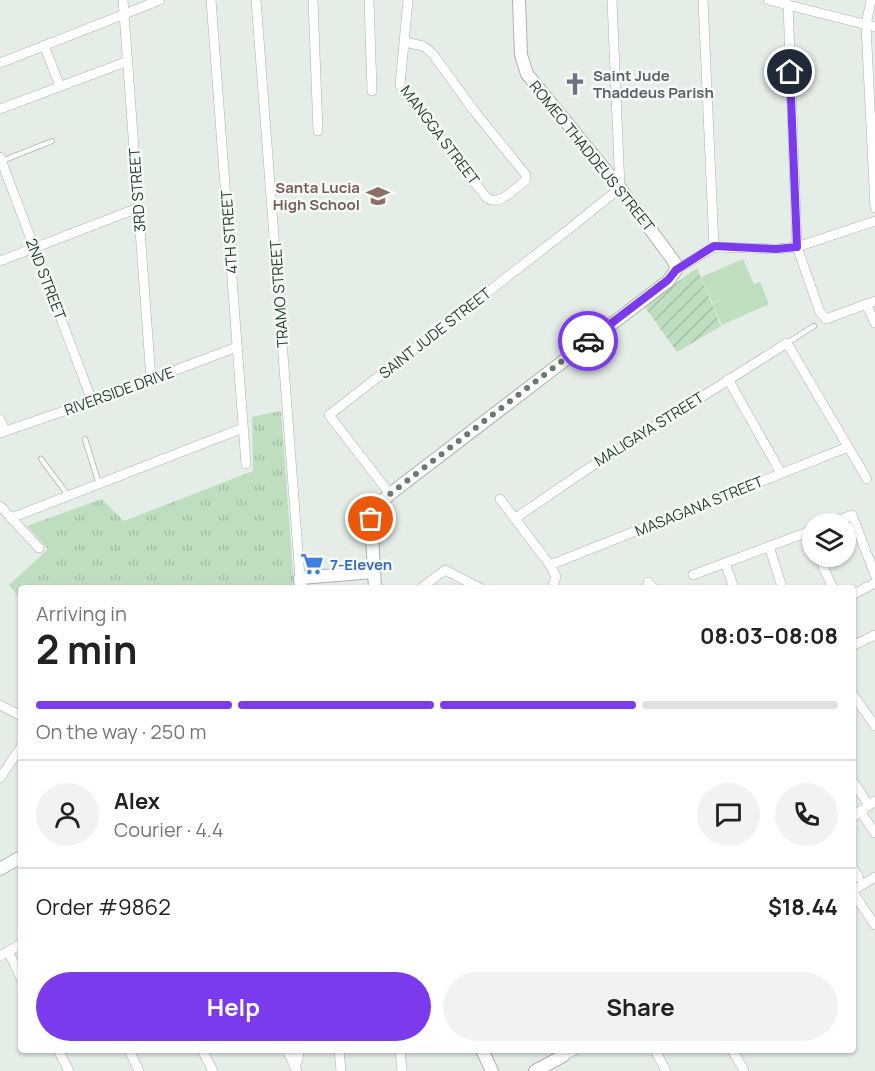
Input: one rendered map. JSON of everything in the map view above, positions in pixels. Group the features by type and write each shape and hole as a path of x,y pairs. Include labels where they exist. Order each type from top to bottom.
{"street":[{"name":"3RD STREET","path":"123,0 151,380"},
{"path":"0,63 160,0"},
{"name":"4TH STREET","path":"211,0 246,464"},
{"name":"TRAMO STREET","path":"256,0 301,583"},
{"path":"313,0 318,131"},
{"path":"369,0 372,91"},
{"name":"MANGGA STREET","path":"405,42 423,46 432,53 527,178 498,201 489,201 400,85 408,0"},
{"name":"ROMEO THADDEUS STREET","path":"519,0 521,55 527,74 620,188 675,263 676,270"},
{"path":"612,0 620,188"},
{"path":"703,0 714,246"},
{"path":"768,0 871,26"},
{"path":"871,0 875,208"},
{"path":"788,4 797,247 820,312 826,319 870,302 875,323"},
{"path":"44,45 60,87"},
{"path":"0,109 128,61"},
{"name":"2ND STREET","path":"1,159 92,401"},
{"name":"SAINT JUDE STREET","path":"390,494 329,416 620,188"},
{"path":"0,261 138,208"},
{"path":"375,585 371,519 377,506 668,280 676,270 714,246 776,249 797,247 875,220"},
{"path":"787,343 867,479"},
{"name":"MALIGAYA STREET","path":"514,519 585,470 787,343"},
{"name":"RIVERSIDE DRIVE","path":"2,432 237,347"},
{"path":"728,379 781,473"},
{"path":"0,419 2,432"},
{"path":"11,518 243,428"},
{"name":"MASAGANA STREET","path":"550,565 848,447"},
{"path":"500,500 550,565 556,577 553,585"},
{"path":"0,506 39,548"},
{"path":"856,525 875,575"},
{"path":"693,575 802,534"},
{"path":"770,546 781,585"},
{"path":"725,563 733,585"},
{"path":"824,567 832,585"},
{"path":"426,585 446,570 474,585"},
{"path":"301,583 374,572"},
{"path":"856,593 875,583"},
{"path":"856,644 874,638"},
{"path":"856,699 875,726"},
{"path":"0,705 18,714"},
{"path":"0,778 18,751"},
{"path":"856,785 872,803 857,814 875,833"},
{"path":"0,869 18,859"},
{"path":"856,891 875,877"},
{"path":"856,895 875,926"},
{"path":"18,946 4,954 18,974"},
{"path":"60,1053 69,1071"},
{"path":"130,1053 139,1071"},
{"path":"204,1053 213,1071"},
{"path":"288,1053 296,1068"},
{"path":"296,1068 299,1053"},
{"path":"339,1053 341,1071"},
{"path":"400,1053 402,1071"},
{"path":"483,1053 492,1071"},
{"path":"535,1071 564,1053"},
{"path":"657,1053 666,1071"},
{"path":"734,1053 744,1070"}],"lane":[{"path":"1,159 52,141"},
{"path":"787,343 814,326"},
{"path":"85,439 99,484"},
{"path":"41,459 68,495"}],"green space":[{"path":"743,259 754,284 760,282 769,304 722,325 712,303 724,298 712,302 701,277"},
{"path":"697,268 721,326 677,352 644,306"},
{"path":"281,411 294,585 18,585 18,596 9,585 48,549 27,526 102,499 124,521 253,471 252,417"}],"way so far":[{"path":"371,519 377,506 390,494 588,341"}],"place":[{"name":"Saint Jude Thaddeus Parish","path":"575,84"},
{"name":"Santa Lucia High School","path":"378,196"},
{"name":"7-Eleven","path":"312,564"}],"route":[{"path":"588,341 673,276 676,270 714,246 776,249 797,247 790,72"}]}
